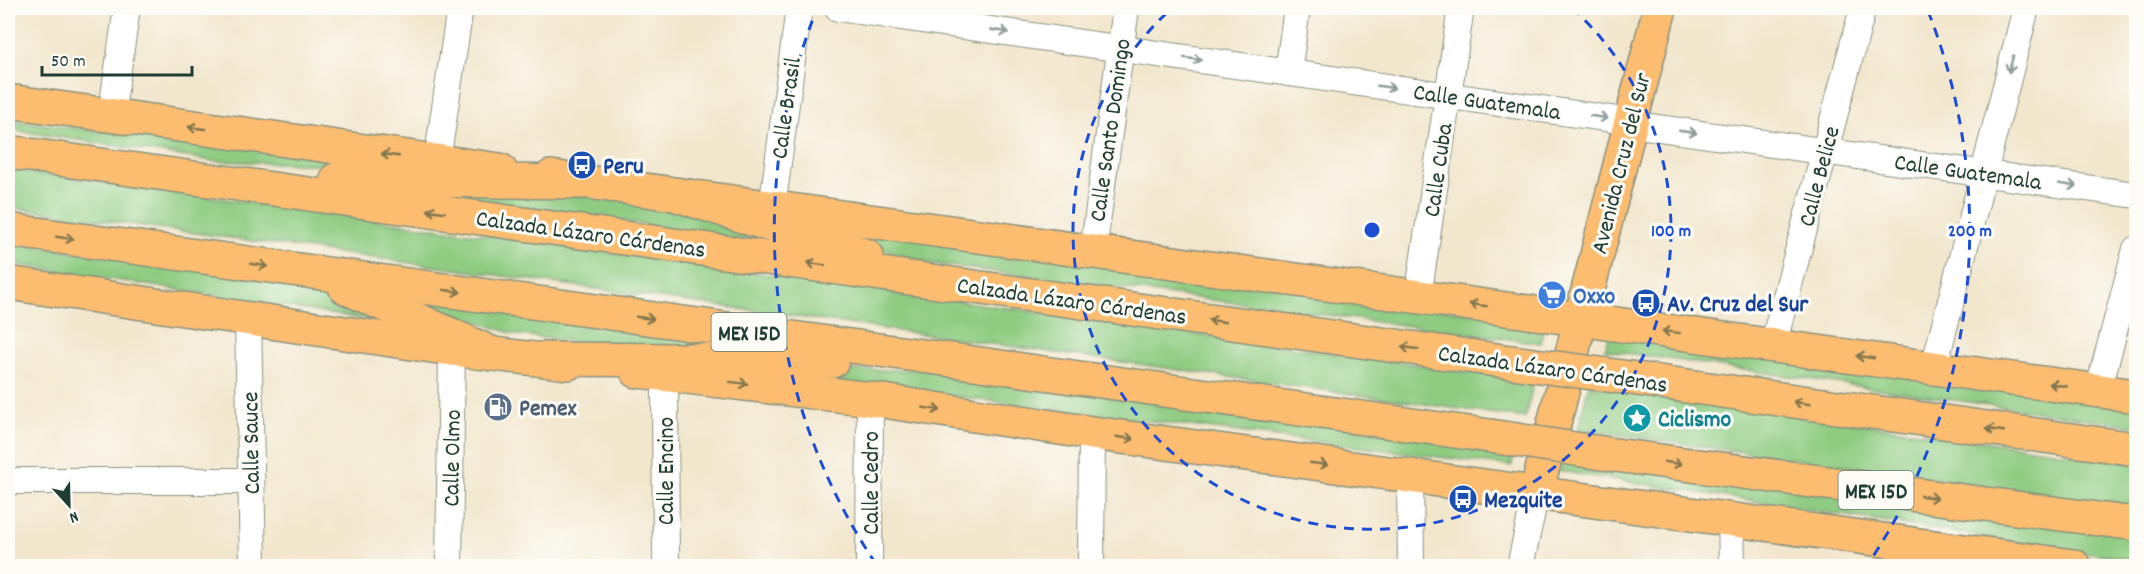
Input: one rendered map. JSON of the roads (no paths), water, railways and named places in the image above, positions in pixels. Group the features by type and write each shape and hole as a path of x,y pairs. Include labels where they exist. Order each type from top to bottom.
{"main road":[{"name":"Avenida Cruz del Sur","path":"1536,494 1660,8"},
{"name":"Calzada Lázaro Cárdenas","path":"8,101 1581,321 1773,345 2136,396"},
{"name":"Calzada Lázaro Cárdenas","path":"8,152 2136,449"},
{"path":"203,178 581,182"},
{"path":"676,195 954,284"},
{"name":"MEX 15D","path":"8,230 966,362 1615,455 2136,524"},
{"path":"310,272 493,354"},
{"path":"8,283 452,349 870,399 1092,433 2060,566"},
{"path":"540,359 966,362"}],"street":[{"path":"111,117 128,8"},
{"path":"437,162 460,8"},
{"name":"Calle Brasil","path":"772,208 799,8"},
{"name":"Calle Guatemala","path":"838,8 956,16 1120,48 1618,120 1630,124 2136,195"},
{"name":"Calle Santo Domingo","path":"1093,252 1126,8"},
{"path":"1288,73 1297,8"},
{"name":"Calle Cuba","path":"1418,297 1461,8"},
{"name":"Calle Belice","path":"1773,345 1863,8"},
{"path":"1934,367 2026,8"},
{"path":"2098,391 2136,249"},
{"name":"Calle Sauce","path":"248,319 253,567"},
{"name":"Calle Olmo","path":"449,567 452,349"},
{"name":"Calle Encino","path":"665,375 666,567"},
{"name":"Calle Cedro","path":"869,567 870,399"},
{"path":"1091,567 1092,433"},
{"path":"1410,477 1411,567"},
{"path":"8,481 250,481"},
{"path":"1520,567 1536,494"},
{"path":"1731,520 1732,567"}],"place":[{"name":"Peru","path":"582,165"},
{"name":"Oxxo","path":"1552,295"},
{"name":"Av. Cruz del Sur","path":"1646,303"},
{"name":"Pemex","path":"498,407"},
{"name":"Ciclismo","path":"1637,418"},
{"name":"Mezquite","path":"1463,499"}]}
